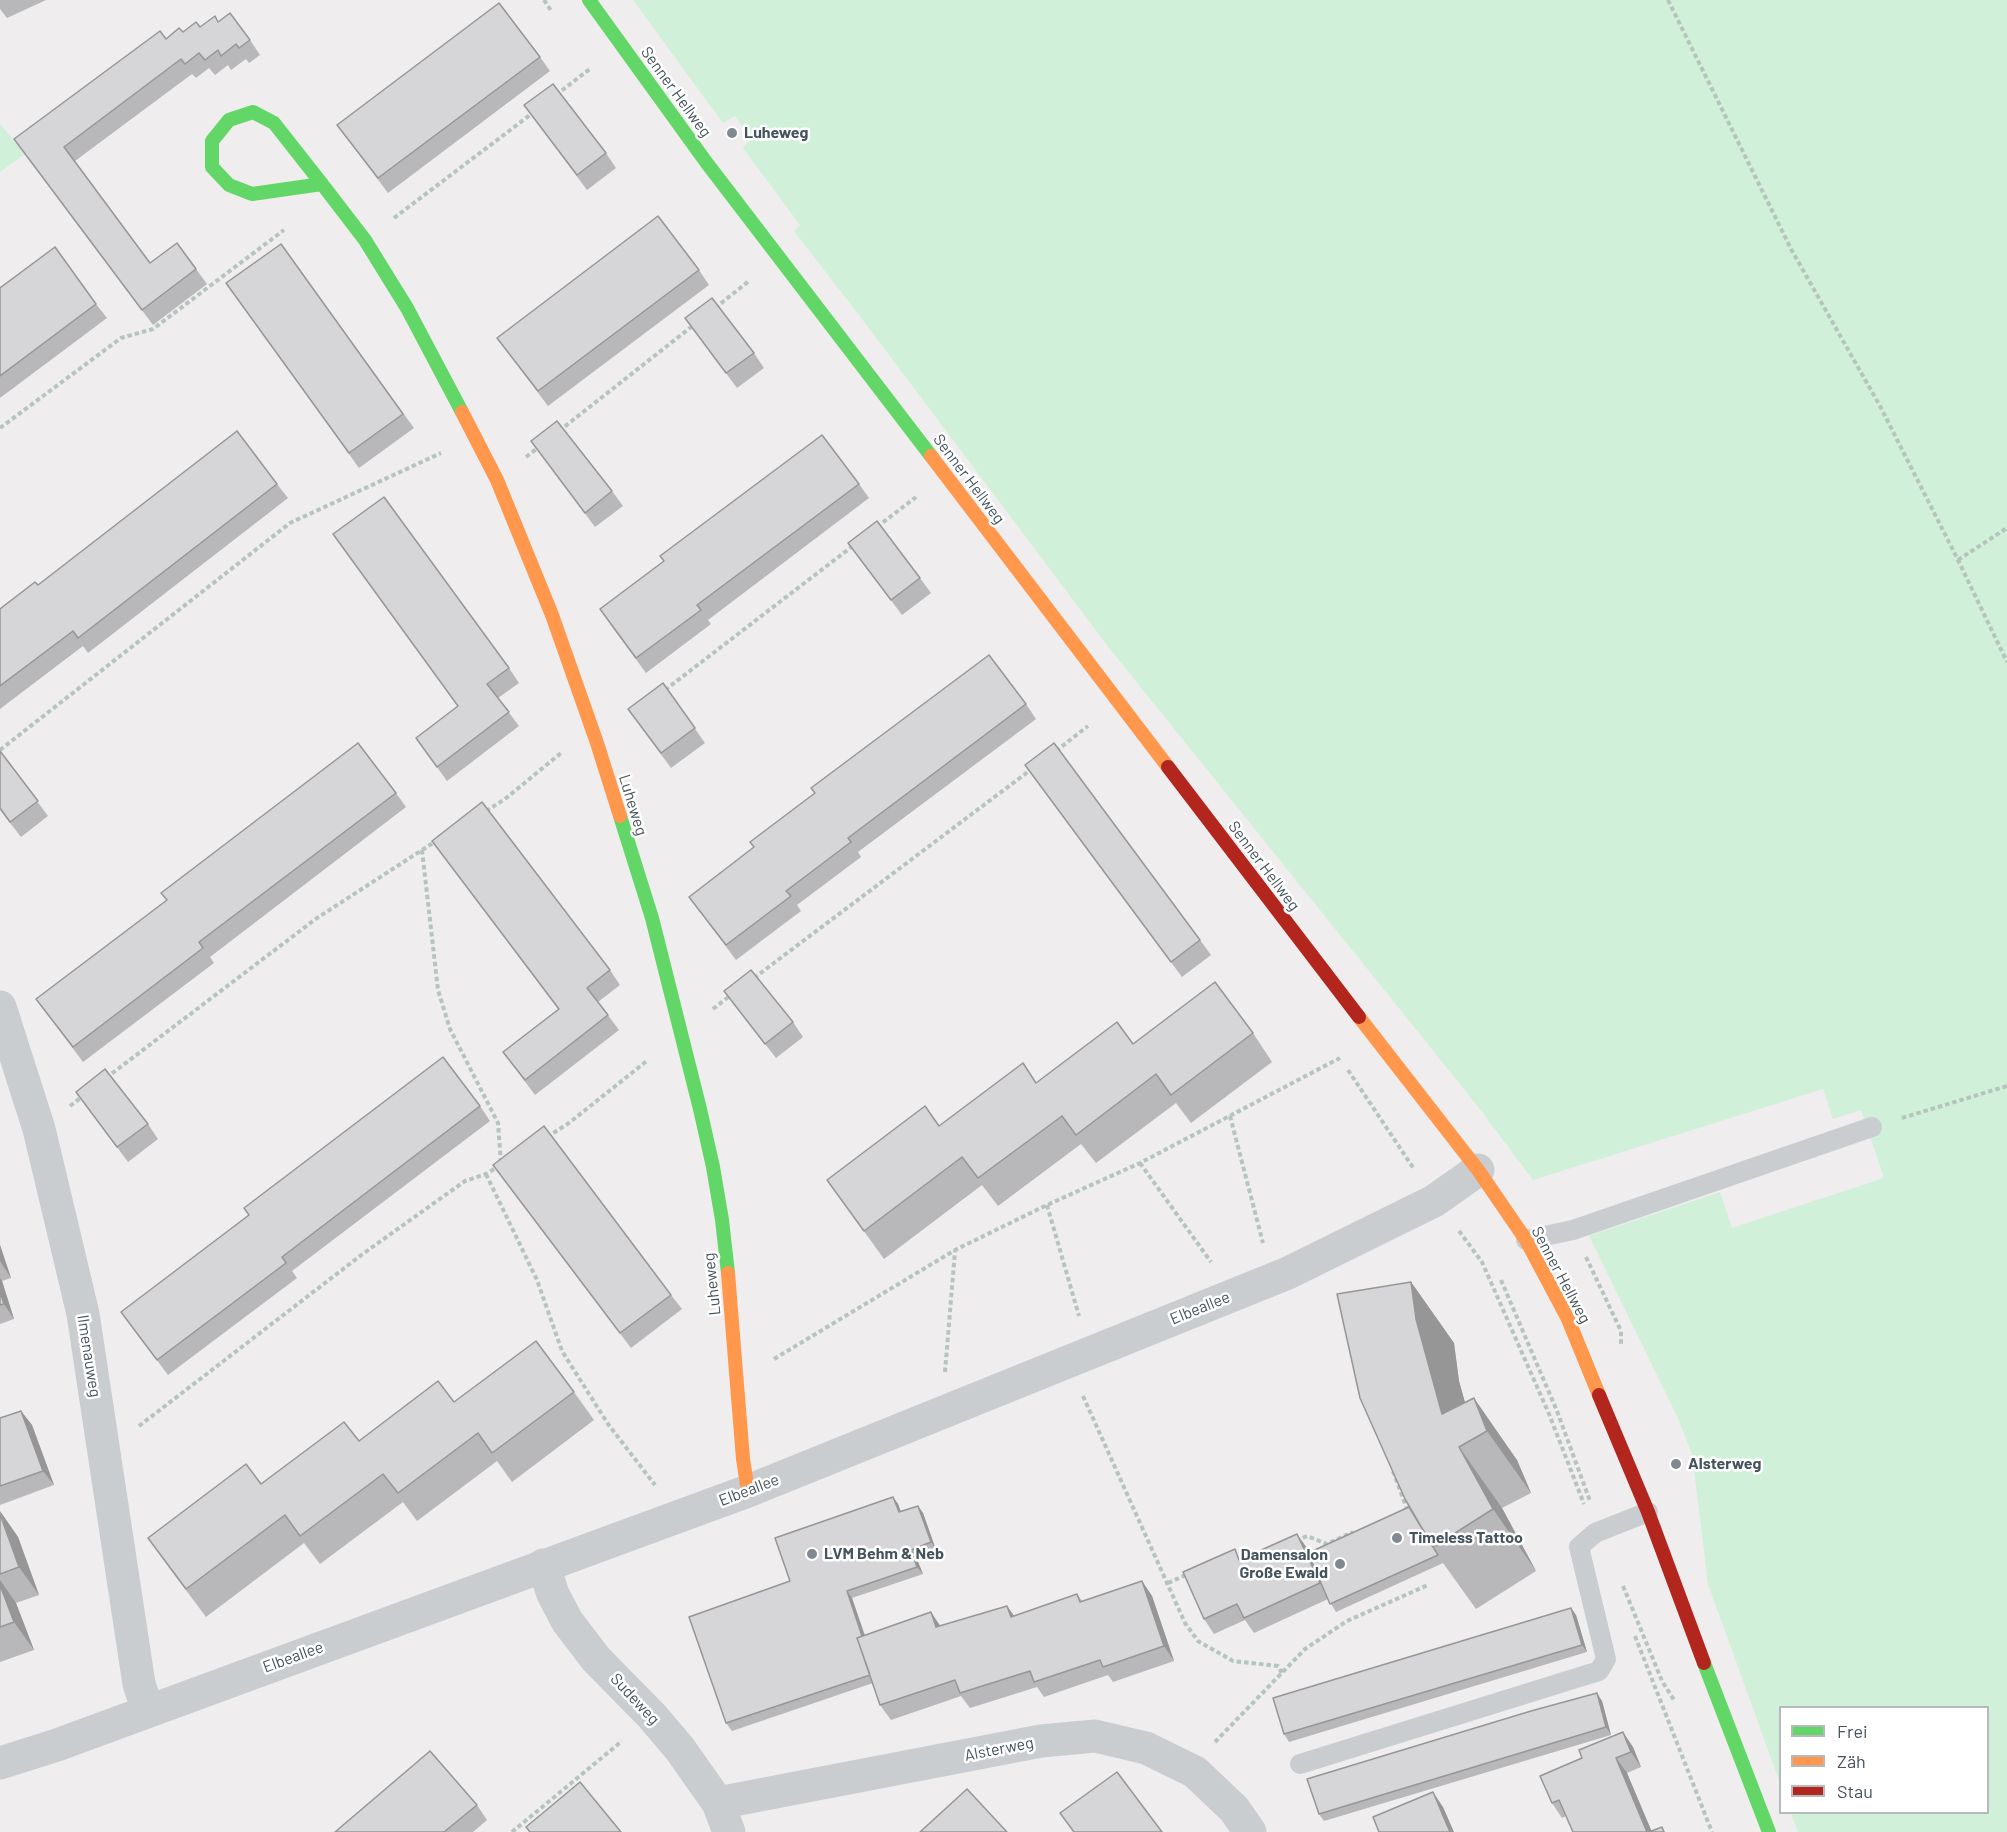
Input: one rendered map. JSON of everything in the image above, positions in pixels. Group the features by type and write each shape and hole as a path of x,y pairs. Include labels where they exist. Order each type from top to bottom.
{"street":[{"name":"Senner Hellweg","path":"589,0 706,162 1409,1083 1478,1170 1526,1240 1568,1319 1648,1512 1769,1832"},
{"name":"Luheweg","path":"322,184 252,194 229,185 212,167 212,141 229,120 253,112 274,123 322,184 334,201 365,240 407,308 497,480 552,615 597,743 652,918 700,1109 715,1178 730,1292 743,1459 748,1491"},
{"name":"Ilmenauweg","path":"0,1006 39,1129 83,1314 139,1684 148,1711"},
{"name":"Elbeallee","path":"0,1763 748,1491 1288,1273 1434,1201 1478,1170"},
{"name":"Sudeweg","path":"543,1565 553,1594 567,1621 596,1659 652,1716 680,1749 724,1818"},
{"name":"Alsterweg","path":"724,1818 1041,1741 1095,1736 1146,1748 1195,1772 1234,1809 1250,1832"}],"lane":[{"path":"1526,1240 1573,1230 1872,1127"},
{"path":"1300,1764 1599,1671 1606,1659 1579,1547 1601,1531 1648,1512"}],"path":[{"path":"1668,0 1791,249 1880,406 2007,662"},
{"path":"555,96 592,67"},
{"path":"365,240 536,111"},
{"path":"0,428 121,338 153,329 289,226 334,201"},
{"path":"706,315 752,279"},
{"path":"552,437 697,322"},
{"path":"0,750 290,523 474,437"},
{"path":"497,480 542,444"},
{"path":"869,533 916,497"},
{"path":"1958,560 2007,528"},
{"path":"663,692 860,540"},
{"path":"1051,754 1089,726"},
{"path":"478,816 505,799 567,748 597,743"},
{"path":"746,984 1041,762"},
{"path":"104,1080 317,918 441,838"},
{"path":"422,850 438,990 450,1029 498,1123 501,1164"},
{"path":"540,1141 569,1123 737,991"},
{"path":"737,1381 955,1250 1047,1204 1140,1163 1340,1058"},
{"path":"1872,1127 2007,1086"},
{"path":"39,1129 85,1094"},
{"path":"1230,1116 1265,1251"},
{"path":"104,1452 364,1253 465,1181 486,1173 511,1158"},
{"path":"1140,1163 1216,1270"},
{"path":"486,1173 537,1280 562,1350 608,1424 658,1492"},
{"path":"1047,1204 1081,1324"},
{"path":"944,1378 955,1250"},
{"path":"1497,1272 1550,1396 1601,1531 1662,1681 1675,1701"},
{"path":"1079,1388 1185,1623 1198,1641 1233,1661 1278,1666 1282,1673"},
{"path":"1391,1466 1407,1509 1397,1513"},
{"path":"1289,1545 1307,1536 1328,1544 1357,1531"},
{"path":"1168,1583 1190,1574"},
{"path":"1195,1772 1217,1739 1305,1649 1347,1621 1428,1584"},
{"path":"512,1832 652,1716"}],"green space":[{"path":"633,0 2007,0 2007,1832 1798,1832 1791,1814 1989,1814 1989,1706 1779,1706 1779,1780 1708,1584 1692,1454 1677,1416 1589,1236 1720,1192 1732,1228 1884,1178 1861,1110 1833,1119 1823,1089 1533,1180 1476,1104 1110,649 794,231 800,225 743,148 751,138 735,116 723,123"},
{"path":"0,124 25,154 0,172"}],"building":[{"path":"499,3 540,57 378,178 337,125"},
{"path":"230,13 250,40 239,48 236,44 221,56 218,50 205,60 199,53 185,64 181,59 64,147 150,263 177,243 196,269 142,310 14,139 160,31 166,39 179,28 183,32 196,22 200,27 215,16 218,22"},
{"path":"553,84 606,153 577,175 524,105"},
{"path":"658,216 699,270 538,391 497,338"},
{"path":"281,244 403,414 349,453 226,283"},
{"path":"55,247 96,304 0,376 0,288"},
{"path":"712,298 754,353 726,373 685,318"},
{"path":"557,421 612,491 585,513 531,441"},
{"path":"237,431 277,484 78,638 73,631 0,686 0,609 35,582 38,585"},
{"path":"822,435 859,484 697,605 701,610 636,658 600,609 664,561 660,556"},
{"path":"384,497 509,668 487,684 509,712 437,767 416,738 458,706 333,534"},
{"path":"877,521 920,578 891,600 848,543"},
{"path":"989,655 1026,704 848,838 851,842 786,891 791,896 726,945 689,897 754,847 750,842 815,793 811,788"},
{"path":"663,683 695,728 661,753 628,709"},
{"path":"358,743 396,793 199,942 203,948 73,1047 36,999 167,900 161,893"},
{"path":"1054,743 1200,940 1171,962 1025,765"},
{"path":"0,751 38,801 10,822 0,808"},
{"path":"482,802 610,970 587,988 608,1015 525,1080 503,1052 559,1009 432,841"},
{"path":"751,970 793,1022 765,1044 724,991"},
{"path":"1215,982 1253,1033 1171,1095 1156,1074 1076,1135 1062,1116 978,1178 962,1157 864,1231 827,1180 925,1106 939,1126 1023,1063 1036,1083 1117,1022 1133,1044"},
{"path":"443,1057 480,1106 282,1257 286,1263 157,1360 121,1312 249,1215 244,1208"},
{"path":"105,1069 148,1124 117,1147 76,1092"},
{"path":"544,1126 671,1295 620,1333 493,1165"},
{"path":"1411,1282 1416,1319 1442,1414 1474,1398 1487,1431 1459,1447 1493,1509 1433,1547 1405,1499 1360,1398 1337,1294"},
{"path":"0,1292 4,1304 0,1305"},
{"path":"536,1341 574,1392 492,1453 478,1433 398,1493 383,1474 300,1536 285,1515 186,1589 148,1538 246,1464 261,1484 344,1422 359,1441 438,1381 454,1402"},
{"path":"21,1411 43,1471 0,1486 0,1418"},
{"path":"893,1497 899,1512 918,1506 931,1542 911,1550 917,1567 847,1591 862,1636 857,1638 870,1675 726,1723 689,1617 790,1581 775,1538"},
{"path":"1409,1507 1438,1555 1330,1604 1308,1553"},
{"path":"0,1514 19,1567 0,1574"},
{"path":"1297,1534 1320,1583 1244,1618 1237,1604 1204,1619 1183,1572 1235,1549 1239,1560"},
{"path":"1142,1581 1164,1646 1103,1667 1100,1660 1034,1682 1030,1671 960,1693 955,1680 880,1705 857,1638 931,1612 936,1627 1007,1606 1011,1617 1077,1594 1080,1602"},
{"path":"0,1585 14,1622 0,1627"},
{"path":"1571,1608 1582,1645 1284,1734 1273,1698"},
{"path":"1597,1693 1606,1727 1319,1814 1307,1779"},
{"path":"1623,1732 1631,1752 1616,1758 1647,1832 1573,1832 1559,1800 1552,1803 1540,1776 1582,1758 1579,1750"},
{"path":"430,1751 477,1805 444,1832 335,1832"},
{"path":"1117,1772 1162,1832 1074,1832 1060,1813"},
{"path":"580,1782 621,1832 530,1832 526,1827"},
{"path":"967,1789 1007,1832 920,1832"},
{"path":"1433,1792 1450,1832 1379,1832 1373,1817"},
{"path":"1662,1827 1664,1832 1649,1832"}],"traffic: fast":[{"path":"589,0 706,162 931,456"},
{"path":"322,184 252,194 229,185 212,167 212,141 229,120 253,112 274,123 322,184 365,240 407,308 462,412"},
{"path":"620,816 652,918 700,1109 713,1167 728,1273"},
{"path":"1704,1663 1769,1832"}],"traffic: slow":[{"path":"462,412 497,480 552,615 620,816"},
{"path":"931,456 1168,767"},
{"path":"1359,1017 1478,1170 1526,1240 1568,1319 1599,1395"},
{"path":"728,1273 743,1459 748,1491"}],"traffic: jam":[{"path":"1168,767 1359,1017"},
{"path":"1599,1395 1648,1512 1704,1663"}],"place":[{"name":"Luheweg","path":"732,133"},
{"name":"Alsterweg","path":"1676,1464"},
{"name":"Timeless Tattoo","path":"1397,1538"},
{"name":"LVM Behm & Neb","path":"812,1554"},
{"name":"Damensalon Große Ewald","path":"1340,1564"}]}
